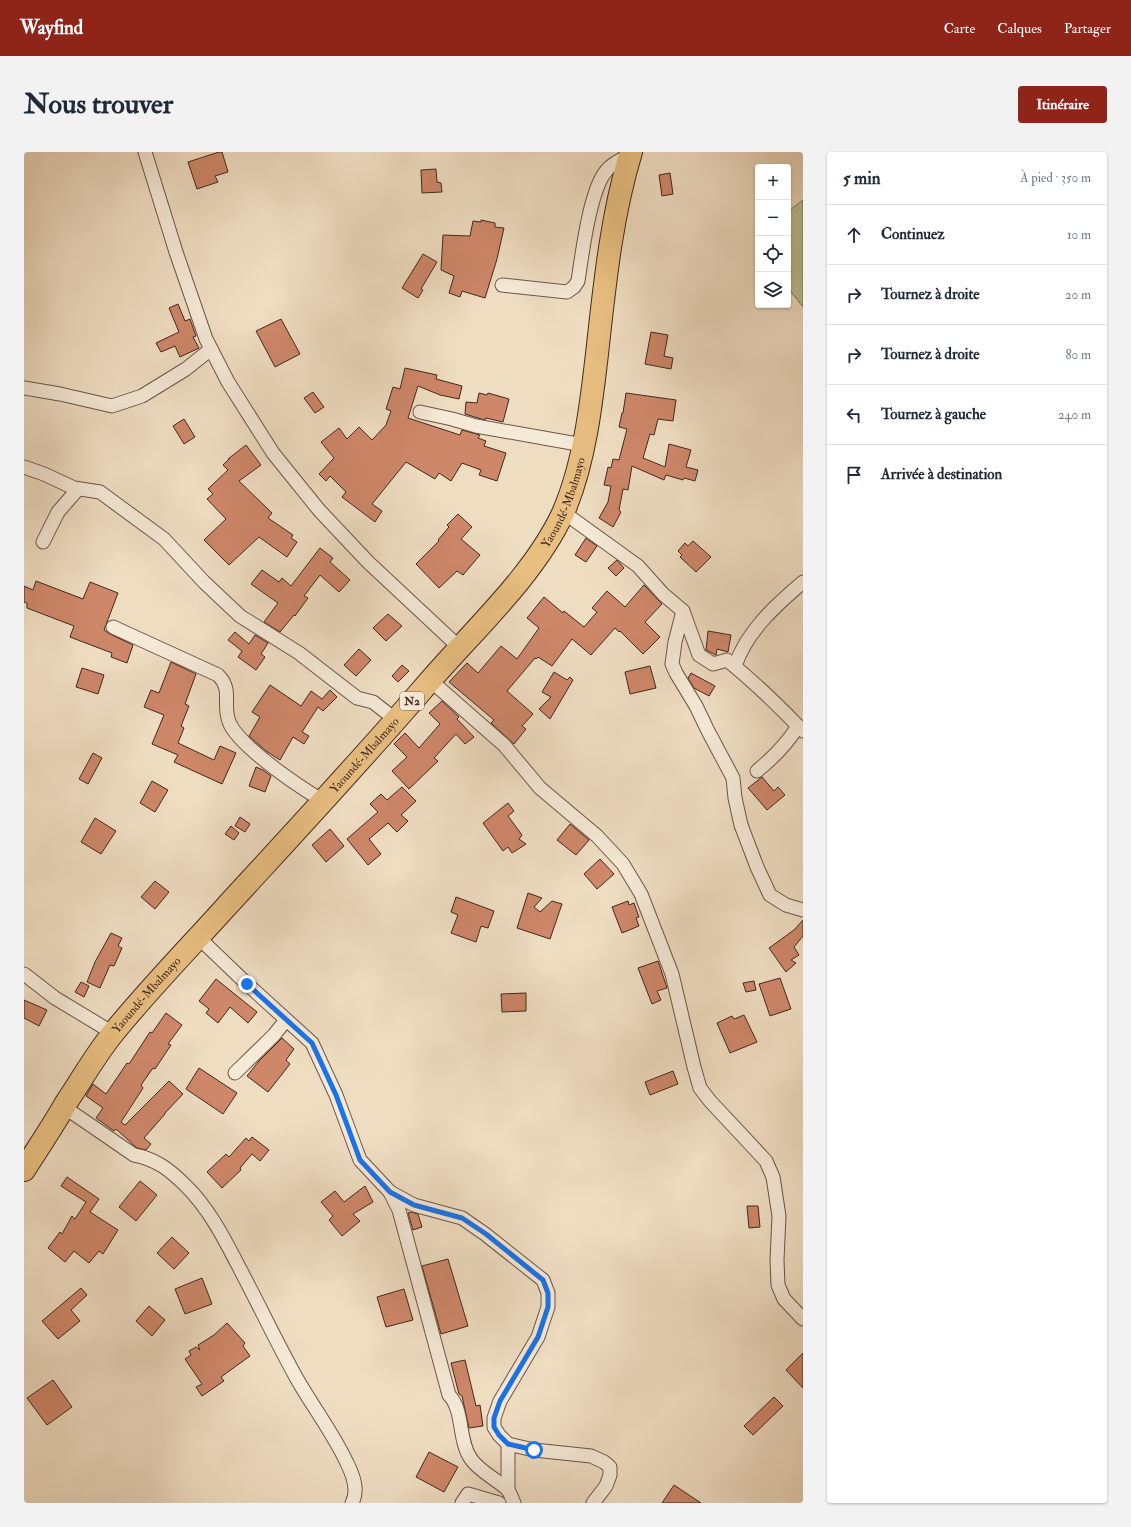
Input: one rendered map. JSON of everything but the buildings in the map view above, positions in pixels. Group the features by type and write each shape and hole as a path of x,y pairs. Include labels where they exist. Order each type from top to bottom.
{"highway":[{"name":"Yaoundé-Mbalmayo","path":"24,1170 87,1069 113,1033 460,648 518,581 547,542 563,512 578,467 583,445 593,385 616,213 631,154"}],"street":[{"path":"145,152 176,252 206,339 228,382 273,453 318,510 368,562 460,648"},
{"path":"502,285 567,292 574,287 578,280 593,200 602,175 608,168 631,154"},
{"path":"24,388 60,394 112,406 142,396 186,369 211,349"},
{"path":"420,412 476,426 583,445"},
{"path":"24,467 44,474 74,488 100,492 106,496 164,539 204,582 240,616 299,653 357,698 373,702 396,720"},
{"path":"43,542 58,512 78,488"},
{"path":"563,512 638,566 663,594 683,610 699,655 712,664 727,660 752,680 801,729 792,736 776,755 757,771"},
{"path":"734,666 748,637 768,614 803,582"},
{"path":"683,610 675,642 672,664 696,706 733,778 735,798 741,825 757,867 770,895 786,905 803,910"},
{"path":"113,627 218,675 224,681 226,687 226,707 230,723 239,737 266,763 288,780 323,801"},
{"path":"430,680 504,745 540,788 597,836 623,864 641,894 672,974 700,1088 710,1101 766,1161 773,1177 779,1216 776,1260 778,1285 784,1299 803,1319"},
{"path":"198,937 312,1043 336,1095 360,1160 390,1192 399,1210 449,1395 455,1400 464,1440 471,1459 508,1490"},
{"path":"24,974 55,998 113,1033"},
{"path":"235,1074 274,1035 286,1020"},
{"path":"64,1107 134,1155 147,1157 160,1163 186,1185 203,1207 222,1235 298,1380 348,1463 356,1487 355,1497 352,1503"},
{"path":"390,1192 414,1205 462,1218 486,1234 543,1280 548,1293 548,1307 538,1337 500,1401 494,1418 494,1427 508,1444 534,1450 591,1456 604,1462 610,1467 610,1475 606,1486 593,1503"},
{"path":"508,1444 508,1490 514,1503"},
{"path":"462,1503 468,1494 498,1503"}],"green space":[{"path":"803,200 803,307 791,292 791,209"}],"route":[{"path":"247,984 312,1043 336,1095 360,1160 390,1192 414,1205 462,1218 486,1234 543,1280 548,1293 548,1307 538,1337 500,1401 494,1418 494,1427 499,1435 508,1444 534,1450"}]}
